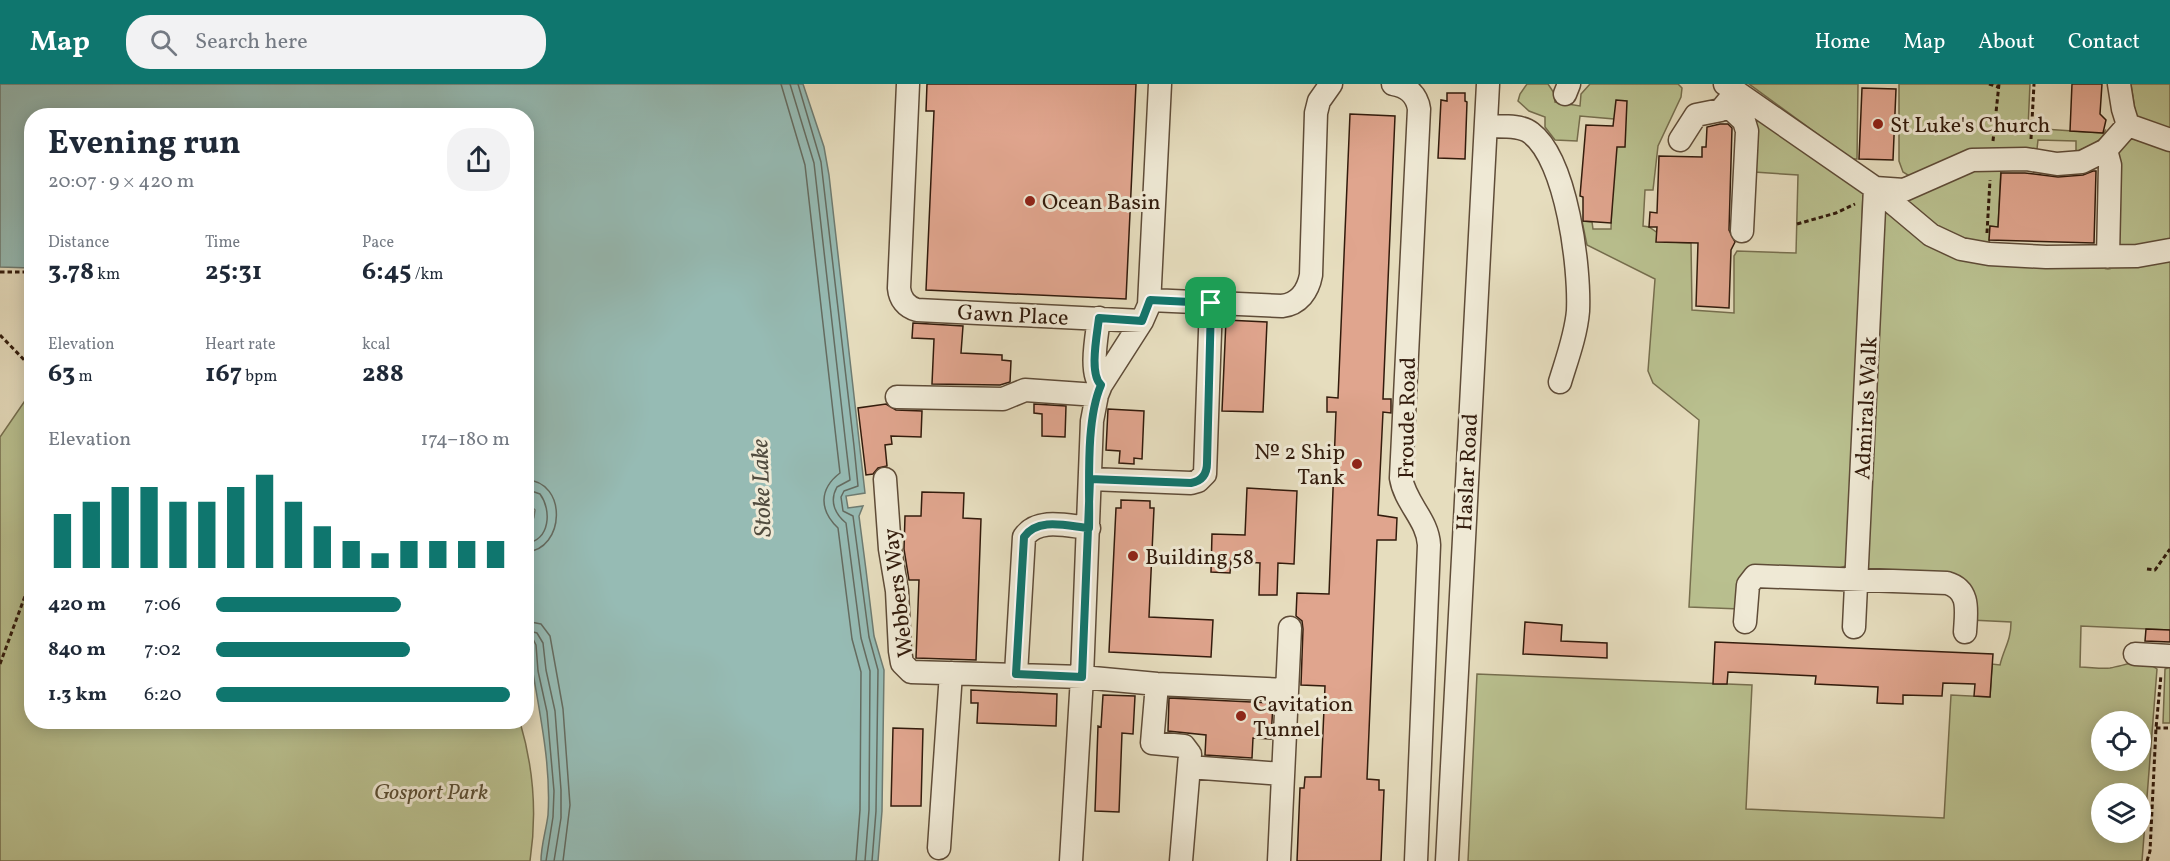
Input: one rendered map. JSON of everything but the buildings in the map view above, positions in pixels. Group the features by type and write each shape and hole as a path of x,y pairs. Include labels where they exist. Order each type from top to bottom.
{"street":[{"name":"Gawn Place","path":"908,84 899,288 904,303 918,310 1099,318 1211,303 1282,306 1294,302 1307,289 1311,274 1316,113 1319,101 1331,84"},
{"path":"1071,861 1082,677 1092,421 1099,390 1146,310 1160,84"},
{"name":"Froude Road","path":"1393,84 1403,86 1413,95 1418,102 1419,114 1401,475 1404,489 1426,529 1429,545 1416,861"},
{"name":"Haslar Road","path":"1447,861 1488,84"},
{"path":"2119,84 2128,125"},
{"path":"1680,140 1696,115 1721,110 1730,93"},
{"path":"1730,93 1875,188 1931,235 1961,249 2046,257 2137,256 2170,250"},
{"path":"1730,93 1747,131 1742,231"},
{"path":"2128,125 2170,140"},
{"path":"1875,188 1904,190 1972,160 2026,159 2057,164 2082,162 2106,150 2128,125"},
{"path":"1486,126 1528,131 1541,144 1555,167 1572,238 1578,311 1575,332 1560,382"},
{"path":"2106,150 2110,165 2108,257"},
{"name":"Admirals Walk","path":"1854,627 1875,188"},
{"path":"1090,479 1191,483 1198,481 1205,474 1211,303"},
{"path":"1099,318 1094,368 1099,390"},
{"path":"897,397 1001,399 1024,390 1099,390"},
{"name":"Webbers Way","path":"885,479 890,549 897,591 901,660 905,667 914,673 1082,677 1156,684 1287,690"},
{"path":"1016,674 1024,537 1031,529 1041,525 1089,528"},
{"path":"1745,622 1748,585 1755,576 1947,583 1956,586 1966,599 1965,632"},
{"path":"1279,861 1290,628"},
{"path":"2135,654 2166,655"},
{"path":"939,848 951,673"},
{"path":"1156,684 1144,743 1187,747 1190,754 1181,861"},
{"path":"1189,767 1282,774"}],"path":[{"path":"1986,253 1991,160 1999,85 1989,84"},
{"path":"2026,159 2030,149 2034,84"},
{"path":"1797,224 1836,213 1863,200 1875,188"},
{"path":"0,272 24,272"},
{"path":"0,335 24,360"},
{"path":"2147,569 2155,570 2170,549"},
{"path":"0,664 24,599"},
{"path":"2147,861 2150,851 2156,728 2166,655"},
{"path":"2156,728 2170,728"}],"green space":[{"path":"1527,84 1548,84 1554,93 1555,102 1580,106 1581,94 1590,84 1678,84 1682,88 1681,97 1658,146 1653,190 1645,190 1643,226 1649,227 1671,242 1691,243 1692,310 1734,313 1734,256 1737,251 1796,253 1798,175 1754,172 1743,109 1863,193 1849,565 1836,569 1766,567 1740,609 1689,607 1699,420 1653,383 1648,371 1655,279 1587,245 1582,221 1592,222 1593,229 1611,229 1614,119 1580,116 1577,141 1555,140 1545,127 1545,117 1529,111 1518,101"},
{"path":"1749,84 1858,84 1857,159 1852,159"},
{"path":"1899,84 2030,84 2028,128 2103,133 2105,131 2097,141 2076,152 2076,141 2038,140 2037,149 1973,150 1911,177 1903,172 1899,161"},
{"path":"2131,84 2170,84 2170,133 2149,127 2136,116"},
{"path":"2137,138 2170,146 2170,245 2126,251 2113,241 2117,150 2129,139"},
{"path":"2001,168 1998,227 1990,226 1989,245 1958,242 1903,201 1974,169"},
{"path":"1883,210 1939,246 2170,253 2170,630 2081,626 2080,667 2110,668 2145,663 2157,669 2151,746 2151,711 2091,711 2091,771 2149,771 2148,783 2091,783 2091,843 2143,843 2142,861 1468,861 1477,674 1752,685 1746,809 1944,818 1951,695 1990,697 1992,664 2000,665 2011,629 2011,622 1971,620 1971,600 1867,568"},
{"name":"Gosport Park","path":"24,402 24,729 522,729 533,791 530,861 0,861 0,437"},
{"path":"2170,667 2170,723 2163,723 2165,669"}],"water":[{"name":"Stoke Lake","path":"0,84 803,84 824,147 829,175 865,493 846,496 848,508 863,506 859,516 874,636 884,670 882,811 878,861 541,861 549,797 547,762 534,680 534,108 24,108 24,268 0,267"}],"place":[{"name":"St Luke's Church","path":"1878,124"},
{"name":"Ocean Basin","path":"1030,201"},
{"name":"№ 2 Ship Tank","path":"1357,464"},
{"name":"Building 58","path":"1133,556"},
{"name":"Cavitation Tunnel","path":"1241,716"}],"route":[{"path":"1211,303 1150,300 1142,321 1099,318 1094,368 1096,380 1101,385 1092,421 1090,479 1089,528 1041,525 1031,529 1024,537 1016,674 1082,677 1089,528 1090,479 1191,483 1198,481 1205,474 1207,469 1211,303"}]}
